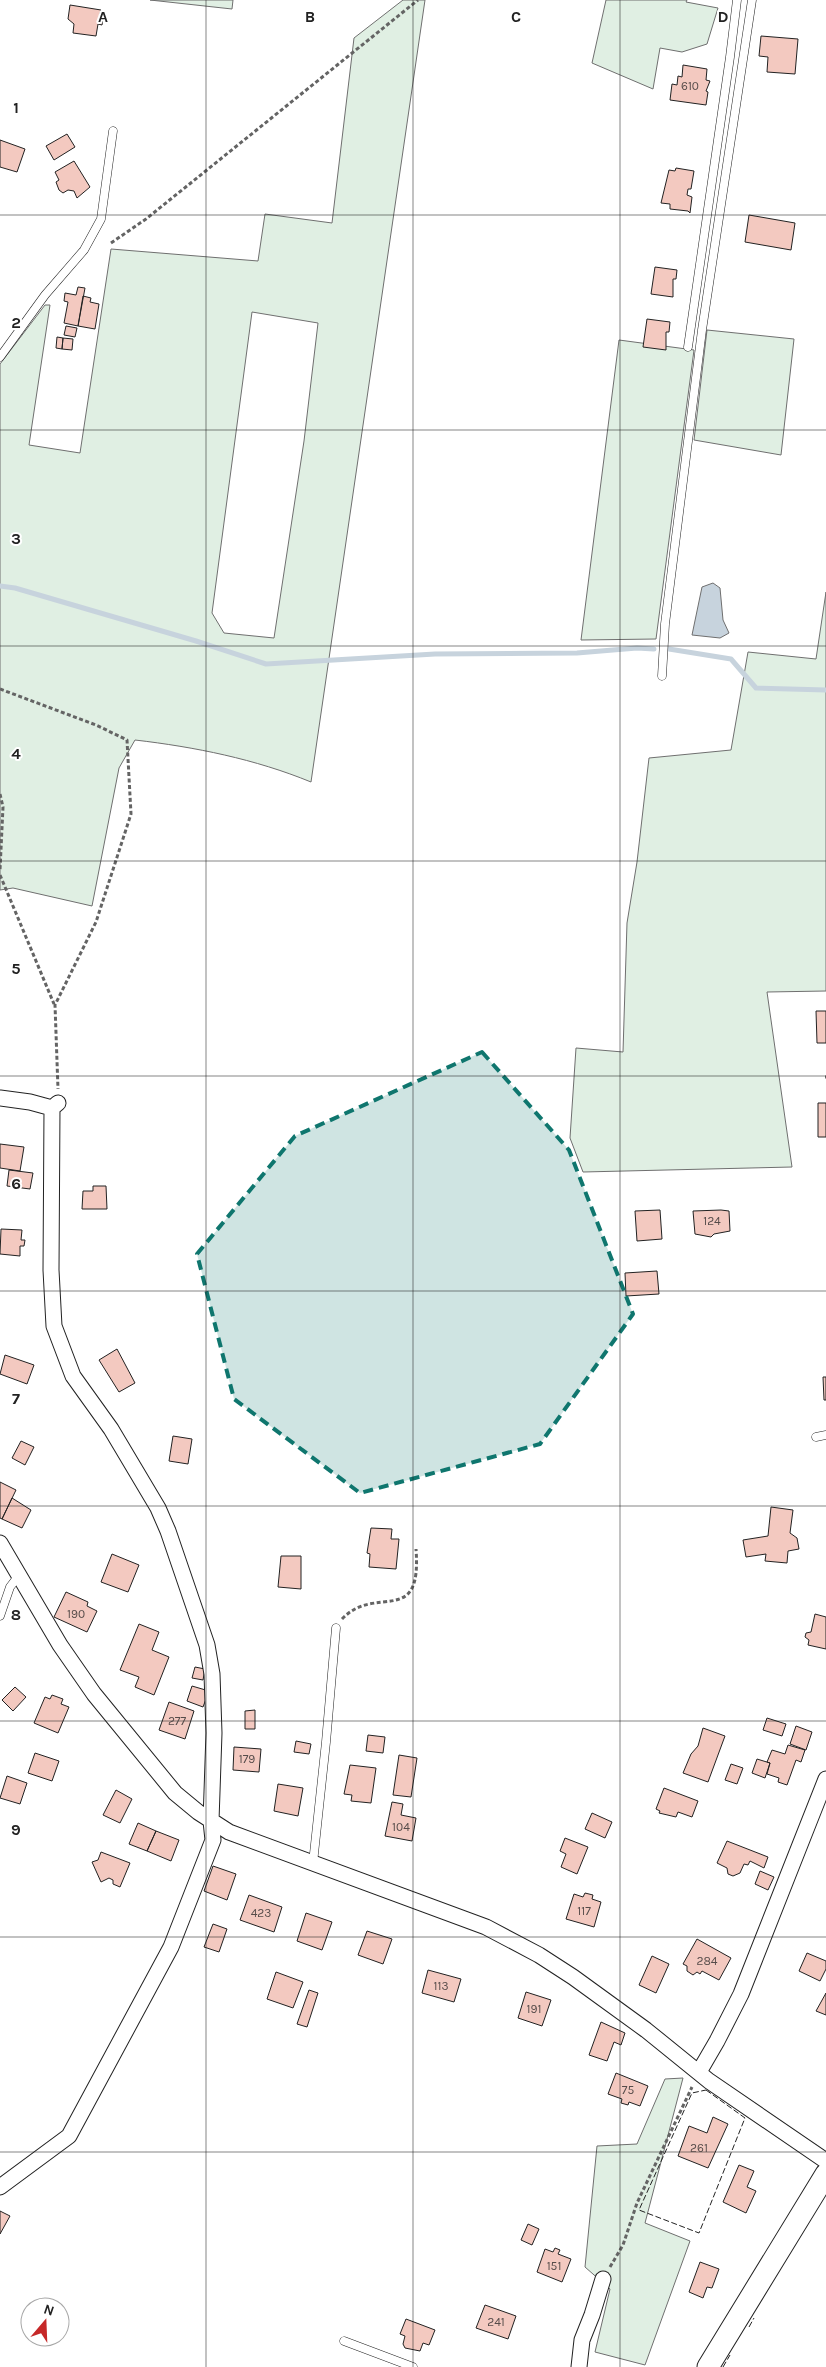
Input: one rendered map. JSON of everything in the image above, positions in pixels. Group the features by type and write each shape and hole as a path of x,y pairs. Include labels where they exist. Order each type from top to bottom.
{"main road":[{"path":"708,2367 824,2182"}],"street":[{"path":"0,1098 55,1105 51,1278 54,1326 74,1376 111,1430 158,1508 168,1531 207,1645 212,1674 214,1733 211,1821 213,1840 171,1947 69,2136 0,2187"},
{"path":"0,1543 20,1574 60,1645 94,1694 175,1793 211,1821 229,1832 486,1927 510,1939 600,1996 764,2120 826,2160"},
{"path":"699,2072 718,2041 741,1994 826,1778"},
{"path":"579,2367 582,2340 603,2279"}],"lane":[{"path":"688,347 730,57 736,0"},
{"path":"662,676 665,624 702,330 752,0"},
{"path":"0,357 45,296 84,250 101,219 113,130"},
{"path":"816,1437 826,1435"},
{"path":"0,1616 10,1587 20,1574"},
{"path":"313,1864 336,1628"},
{"path":"344,2341 413,2367"}],"path":[{"path":"111,243 146,218 418,0"},
{"path":"0,689 96,725 127,740 131,814 96,922 55,1005"},
{"path":"0,794 2,807 0,870"},
{"path":"0,875 55,1005 55,1105"},
{"path":"336,1628 343,1617 361,1604 390,1603 404,1599 411,1591 418,1570 416,1549"},
{"path":"603,2279 623,2246 636,2203 664,2151 699,2072"}],"highlighted area":[{"path":"482,1052 569,1150 633,1314 540,1444 360,1493 234,1399 197,1254 295,1136"}],"green space":[{"path":"150,0 233,0 232,9"},
{"path":"403,0 425,0 311,782 247,760 180,746 135,740 119,768 92,906 13,888 0,890 0,364 45,305 50,305 29,445 80,453 111,249 258,261 265,214 332,223 354,38","holes":["252,312 318,323 304,441 274,638 224,633 212,613"]},
{"path":"606,0 687,0 686,2 718,8 707,44 682,52 660,48 653,89 592,63"},
{"path":"707,330 794,339 781,455 694,440"},
{"path":"619,340 694,350 656,639 581,640"},
{"path":"826,592 826,991 767,992 792,1167 583,1172 570,1138 576,1048 623,1052 627,923 637,862 649,758 731,750 748,652 816,659"},
{"path":"683,2078 645,2223 690,2241 645,2365 595,2352 610,2289 585,2267 597,2146 637,2144 665,2079"}],"shaded area":[{"path":"713,583 720,588 723,620 729,633 720,638 692,635 702,587"}],"building":[{"path":"70,5 101,10 99,18 103,18 102,25 98,24 96,36 73,33 74,24 68,19"},
{"path":"761,36 798,39 795,74 767,72 768,57 759,56"},
{"path":"683,65 707,69 706,80 710,81 706,91 708,92 706,105 670,100 672,84 677,85 678,76 682,77"},
{"path":"67,134 75,147 54,160 46,146"},
{"path":"0,140 25,149 17,172 0,167"},
{"path":"74,161 90,187 77,198 74,191 68,190 63,193 59,190 56,182 59,180 55,172"},
{"path":"676,168 694,171 691,189 688,189 687,195 692,197 690,213 688,211 670,209 670,204 661,203 669,170 675,171"},
{"path":"749,215 795,223 791,250 745,242"},
{"path":"655,267 677,270 676,279 673,279 673,297 651,294"},
{"path":"78,287 85,288 78,326 64,323 68,302 64,301 65,293 76,295"},
{"path":"83,296 91,298 90,302 99,304 95,329 78,326"},
{"path":"647,319 670,322 669,332 666,332 666,350 643,347"},
{"path":"66,326 77,328 75,337 64,335"},
{"path":"57,337 63,338 62,349 56,348"},
{"path":"63,338 73,339 72,350 62,349"},
{"path":"816,1011 826,1011 826,1043 817,1043"},
{"path":"818,1103 826,1103 826,1137 818,1137"},
{"path":"0,1144 24,1147 20,1171 0,1168"},
{"path":"9,1170 33,1173 30,1189 7,1186"},
{"path":"93,1186 106,1186 107,1209 82,1209 83,1191 93,1191"},
{"path":"660,1210 662,1239 637,1241 635,1211"},
{"path":"693,1211 729,1211 730,1231 714,1234 711,1237 695,1234"},
{"path":"1,1229 22,1230 21,1240 25,1240 24,1246 20,1246 20,1256 0,1254"},
{"path":"657,1271 659,1294 626,1296 625,1273"},
{"path":"117,1349 135,1383 119,1392 99,1360"},
{"path":"5,1355 34,1365 27,1384 0,1374"},
{"path":"823,1377 826,1377 826,1400 824,1400"},
{"path":"173,1436 192,1439 188,1464 169,1461"},
{"path":"21,1441 34,1447 25,1465 12,1458"},
{"path":"0,1482 16,1490 2,1519 0,1518"},
{"path":"12,1498 31,1510 22,1528 2,1519"},
{"path":"771,1507 793,1510 790,1533 797,1538 799,1549 788,1551 787,1563 765,1561 766,1554 746,1557 743,1540 768,1536"},
{"path":"371,1528 392,1529 391,1539 399,1539 396,1569 369,1567 370,1554 367,1553"},
{"path":"112,1554 139,1565 128,1592 101,1582"},
{"path":"281,1556 301,1556 301,1589 278,1587"},
{"path":"66,1592 88,1602 87,1606 97,1611 87,1632 54,1617"},
{"path":"815,1614 826,1617 826,1649 808,1645 809,1640 805,1637 806,1633 811,1632"},
{"path":"139,1624 159,1632 152,1650 169,1657 154,1695 135,1687 139,1677 120,1670"},
{"path":"195,1667 205,1669 203,1680 192,1678"},
{"path":"192,1686 209,1691 203,1707 187,1701"},
{"path":"15,1687 26,1697 13,1711 2,1700"},
{"path":"52,1695 63,1699 61,1704 69,1707 58,1733 34,1723 45,1697 50,1699"},
{"path":"169,1702 194,1711 185,1739 159,1730"},
{"path":"255,1710 255,1729 245,1729 245,1711"},
{"path":"767,1718 786,1724 782,1736 763,1730"},
{"path":"796,1726 812,1732 806,1750 790,1744"},
{"path":"703,1728 725,1736 708,1782 683,1773 691,1754 698,1746"},
{"path":"368,1735 385,1737 383,1753 366,1751"},
{"path":"296,1741 311,1744 309,1754 294,1752"},
{"path":"788,1745 805,1750 801,1762 796,1760 787,1785 778,1782 779,1778 767,1774 770,1763 767,1762 772,1750 785,1754"},
{"path":"234,1747 261,1749 259,1772 233,1770"},
{"path":"35,1753 59,1761 52,1781 28,1773"},
{"path":"399,1755 417,1758 411,1797 393,1795"},
{"path":"757,1759 770,1763 765,1778 752,1773"},
{"path":"731,1764 743,1768 737,1784 725,1780"},
{"path":"350,1765 376,1768 371,1803 351,1801 352,1795 344,1794"},
{"path":"7,1776 27,1783 20,1804 0,1798"},
{"path":"278,1784 303,1788 298,1816 274,1811"},
{"path":"664,1788 698,1801 692,1817 678,1812 676,1817 659,1813 660,1811 656,1809"},
{"path":"116,1790 132,1799 120,1823 103,1815"},
{"path":"392,1802 403,1804 401,1815 416,1818 412,1841 385,1836"},
{"path":"592,1813 612,1822 605,1838 585,1829"},
{"path":"138,1823 156,1831 147,1851 129,1844"},
{"path":"156,1831 179,1840 171,1861 147,1851"},
{"path":"565,1838 588,1847 577,1874 561,1867 566,1854 560,1851"},
{"path":"727,1841 768,1857 764,1868 750,1861 748,1865 744,1864 740,1873 733,1876 728,1874 727,1868 717,1863"},
{"path":"101,1852 130,1863 120,1887 113,1884 113,1880 109,1878 101,1882 92,1862 98,1860"},
{"path":"213,1866 236,1874 227,1900 204,1891"},
{"path":"760,1871 774,1877 768,1890 755,1884"},
{"path":"585,1893 593,1895 592,1899 601,1902 594,1927 566,1919 574,1894 583,1897"},
{"path":"249,1895 282,1907 274,1932 240,1920"},
{"path":"306,1913 332,1922 322,1950 297,1941"},
{"path":"213,1924 227,1929 219,1952 204,1947"},
{"path":"367,1931 392,1939 383,1964 358,1955"},
{"path":"697,1939 731,1958 719,1980 702,1971 700,1974 697,1972 693,1975 687,1971 687,1966 683,1964"},
{"path":"807,1953 826,1961 826,1969 820,1981 799,1971"},
{"path":"652,1956 669,1964 656,1993 639,1985"},
{"path":"428,1970 461,1979 454,2002 422,1993"},
{"path":"276,1972 303,1982 293,2008 267,1999"},
{"path":"309,1990 318,1993 307,2027 297,2024"},
{"path":"526,1992 551,2000 542,2026 518,2018"},
{"path":"826,1993 826,2015 816,2011"},
{"path":"601,2022 625,2033 621,2045 614,2042 607,2061 589,2055"},
{"path":"616,2073 648,2086 640,2106 629,2102 628,2105 621,2103 622,2099 608,2094"},
{"path":"713,2117 728,2124 708,2168 678,2156 689,2126 707,2133"},
{"path":"739,2165 754,2171 747,2187 756,2191 746,2213 723,2202"},
{"path":"0,2211 10,2216 0,2234"},
{"path":"528,2224 539,2229 532,2245 521,2240"},
{"path":"555,2248 560,2250 558,2254 571,2259 562,2282 537,2272 545,2249 553,2252"},
{"path":"700,2262 719,2269 712,2288 707,2287 703,2298 689,2292"},
{"path":"485,2305 516,2316 508,2339 476,2328"},
{"path":"406,2319 435,2330 429,2345 423,2343 420,2351 405,2348 403,2344 405,2336 400,2334"}],"waterway":[{"path":"0,586 15,588 196,641 266,664 435,654 577,653 637,648 654,649"},
{"path":"669,649 731,659 756,688 826,690"}],"fence":[{"path":"706,2090 745,2118 699,2233 639,2210 692,2093 706,2090"},
{"path":"749,2327 754,2318"},
{"path":"723,2367 730,2355"}]}
